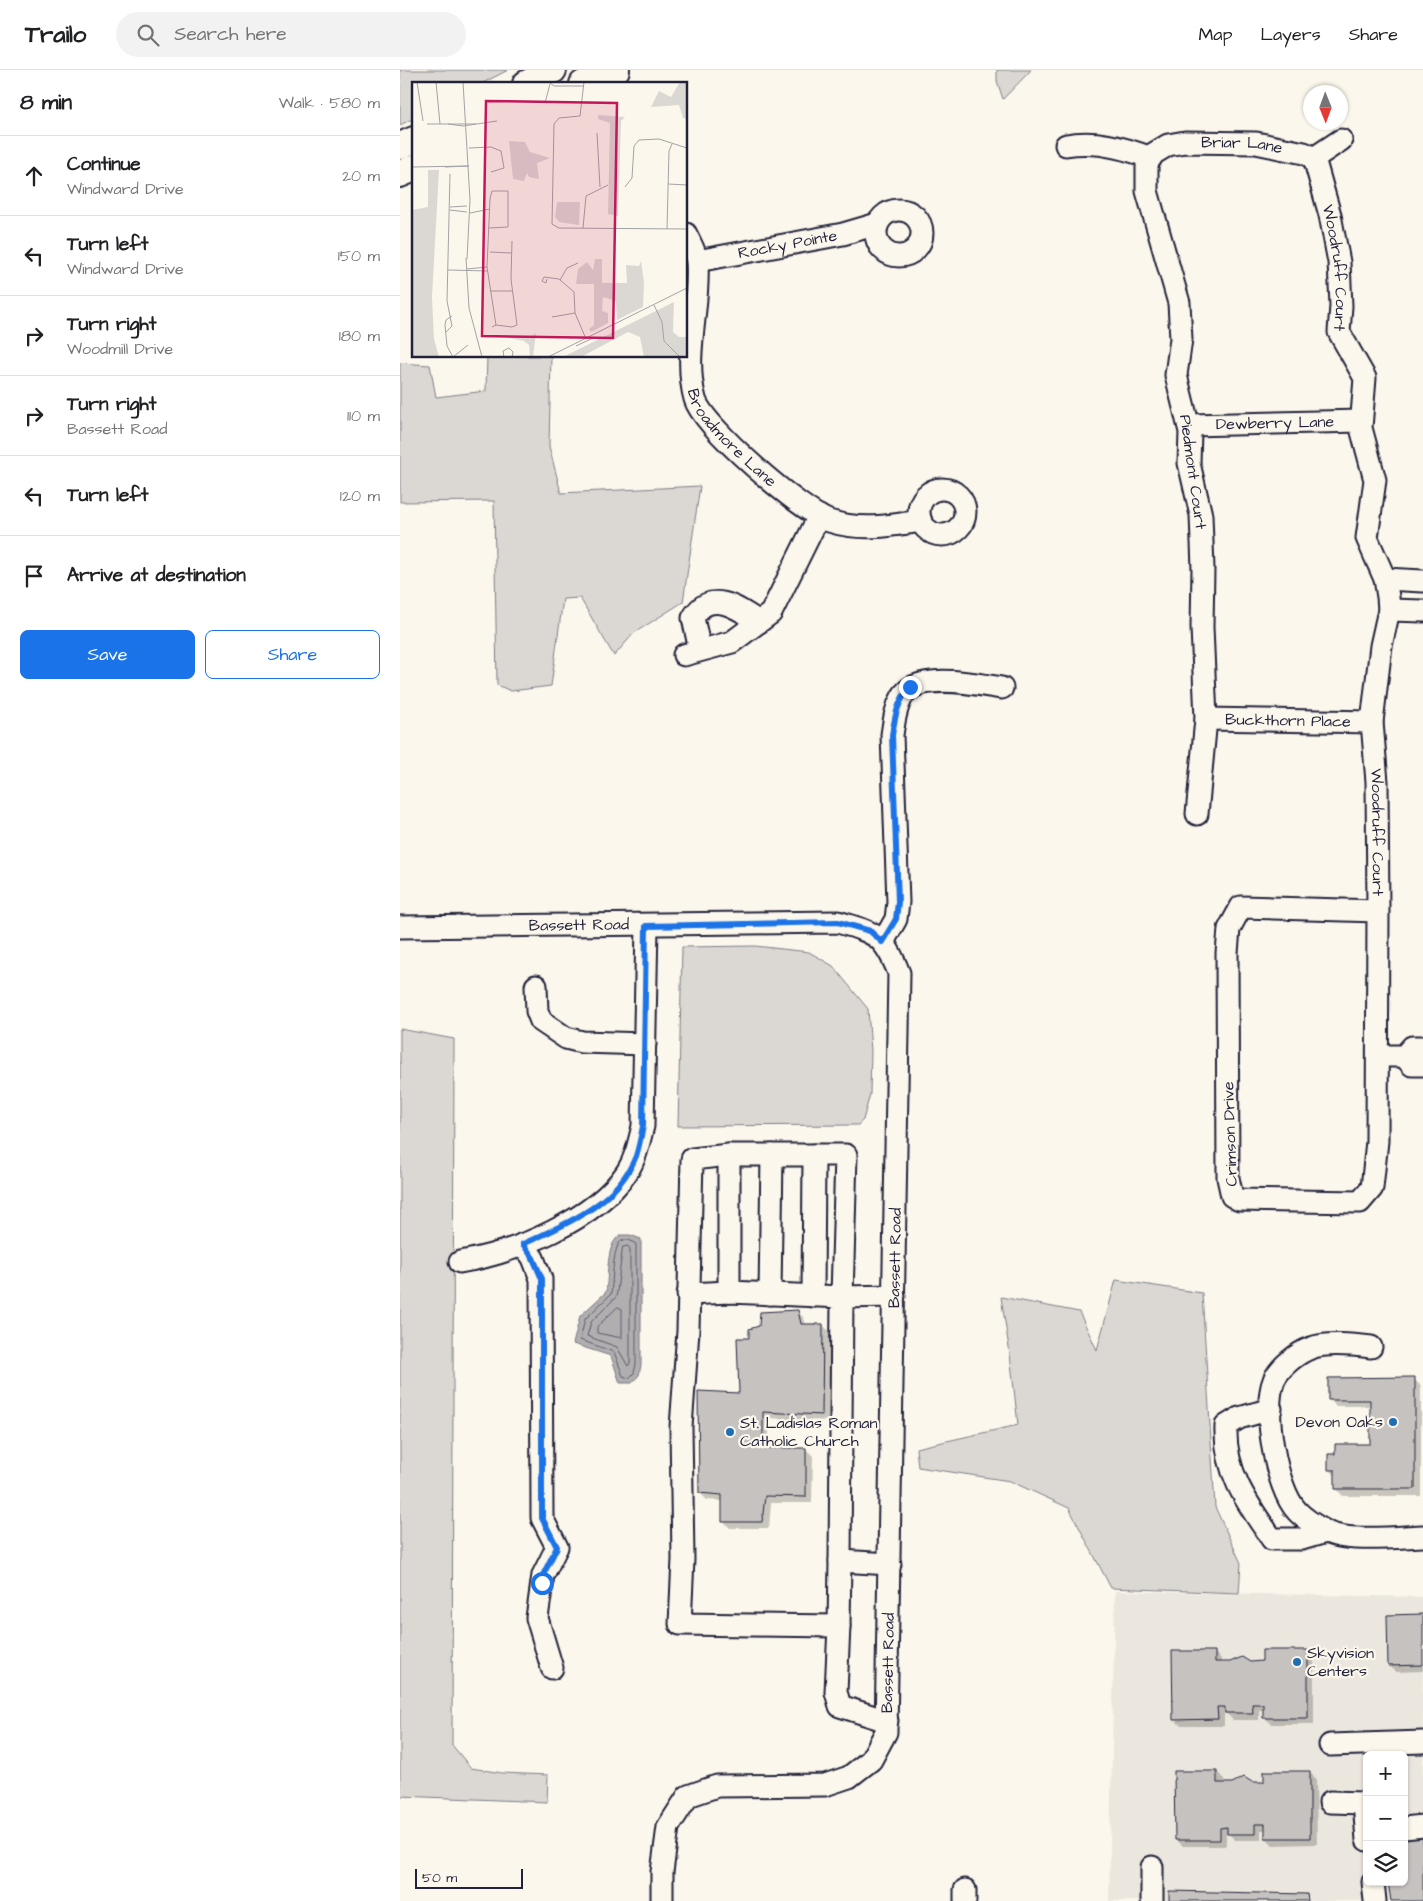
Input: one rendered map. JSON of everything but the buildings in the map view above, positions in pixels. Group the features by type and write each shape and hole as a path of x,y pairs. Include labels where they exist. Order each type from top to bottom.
{"main road":[{"path":"530,82 553,70"},
{"path":"588,82 617,70"},
{"path":"400,146 412,141"},
{"path":"400,174 412,169"}],"street":[{"path":"617,70 623,82"},
{"path":"1314,158 1341,140"},
{"path":"1066,145 1081,142 1103,144 1132,150 1151,158"},
{"name":"Briar Lane","path":"1151,158 1168,145 1185,142 1256,143 1304,153 1314,158"},
{"name":"Piedmont Court","path":"1151,158 1147,163 1147,191 1179,302 1181,339 1176,375 1189,425 1189,463 1201,515 1203,569 1202,627 1206,719 1197,814"},
{"name":"Woodruff Court","path":"1314,158 1330,215 1339,262 1341,306 1339,332 1365,378 1361,421 1375,480 1367,538 1385,579 1389,610 1381,646 1372,722 1377,782 1379,1056"},
{"name":"Rocky Pointe","path":"697,261 843,234 877,224"},
{"name":"Broadmore Lane","path":"688,239 697,261 691,365 696,401 710,422 725,439 793,498 819,516 830,521 873,528 920,521"},
{"name":"Dewberry Lane","path":"1189,425 1361,421"},
{"path":"760,622 739,608 724,603 704,604 693,618 692,653 732,642 760,622 772,613 819,516"},
{"path":"1385,579 1423,581"},
{"path":"1389,610 1423,611"},
{"path":"882,942 896,919 898,902 892,735 896,712 902,696 910,687 939,681 1002,688"},
{"name":"Buckthorn Place","path":"1206,719 1372,722"},
{"name":"Crimson Drive","path":"1378,911 1241,908 1232,921 1229,929 1227,973 1228,1178 1232,1196 1239,1200 1360,1202 1366,1197 1372,1188 1377,1141 1379,1056"},
{"name":"Bassett Road","path":"400,927 646,926 838,922 870,931 890,948 899,973 886,1732 871,1760 849,1777 825,1785 717,1786 688,1796 668,1828 662,1872 662,1901"},
{"path":"460,1262 488,1258 582,1216 601,1202 627,1172 636,1156 643,1126 646,926"},
{"path":"536,986 537,1012 540,1021 566,1038 582,1042 645,1044"},
{"path":"1379,1056 1417,1056"},
{"path":"729,1155 729,1292"},
{"path":"839,1626 680,1624 683,1559 681,1427 688,1294 692,1159 729,1155 846,1155 842,1297 839,1626 836,1692 840,1706 887,1721"},
{"path":"770,1294 772,1155"},
{"path":"813,1296 814,1155"},
{"path":"523,1244 533,1258 542,1279 542,1518 557,1547 543,1575 537,1618 552,1668"},
{"path":"688,1294 729,1292 842,1297 894,1296"},
{"path":"1371,1347 1348,1344 1311,1348 1283,1366 1274,1380 1270,1394 1276,1469 1284,1489 1297,1511 1326,1532 1338,1536 1376,1538 1423,1536"},
{"path":"1271,1409 1239,1418 1226,1426 1225,1447 1236,1482 1250,1509 1272,1539 1302,1539 1326,1532"},
{"path":"840,1561 890,1564"},
{"path":"1330,1745 1423,1742"},
{"path":"1330,1802 1363,1803"},
{"path":"1408,1828 1423,1826"},
{"path":"1152,1867 1152,1901"},
{"path":"1373,1886 1375,1901"}],"shaded area":[{"path":"400,70 508,70 485,82 412,82 412,119 400,125"},
{"path":"997,70 1031,70 1003,99 997,81"},
{"path":"487,358 551,358 549,446 561,493 700,486 683,602 634,633 614,656 580,598 563,599 551,686 511,691 497,685 494,501 400,502 400,363 430,365 436,397 486,391"},
{"path":"755,946 809,952 833,966 868,1009 871,1051 870,1094 863,1120 858,1125 678,1126 682,947"},
{"path":"400,1029 454,1039 452,1745 471,1768 502,1773 548,1775 547,1802 400,1796"},
{"path":"1116,1280 1202,1293 1215,1507 1241,1563 1239,1593 1111,1588 1069,1508 1010,1481 918,1467 916,1448 1018,1425 1001,1297 1079,1312 1097,1350"},
{"path":"1115,1591 1423,1597 1423,1901 1109,1901"}],"water":[{"path":"620,1235 630,1235 641,1239 641,1365 639,1375 632,1383 620,1383 611,1356 573,1344 580,1316 606,1292 608,1261 612,1246"}],"place":[{"name":"Devon Oaks","path":"1393,1422"},
{"name":"St. Ladislas Roman Catholic Church","path":"730,1432"},
{"name":"Skyvision Centers","path":"1297,1662"}],"route":[{"path":"542,1583 543,1575 557,1547 542,1518 542,1279 533,1258 523,1244 582,1216 601,1202 617,1186 636,1156 643,1126 646,926 838,922 870,931 882,942 896,919 898,902 892,735 896,712 902,696 910,687"}]}
